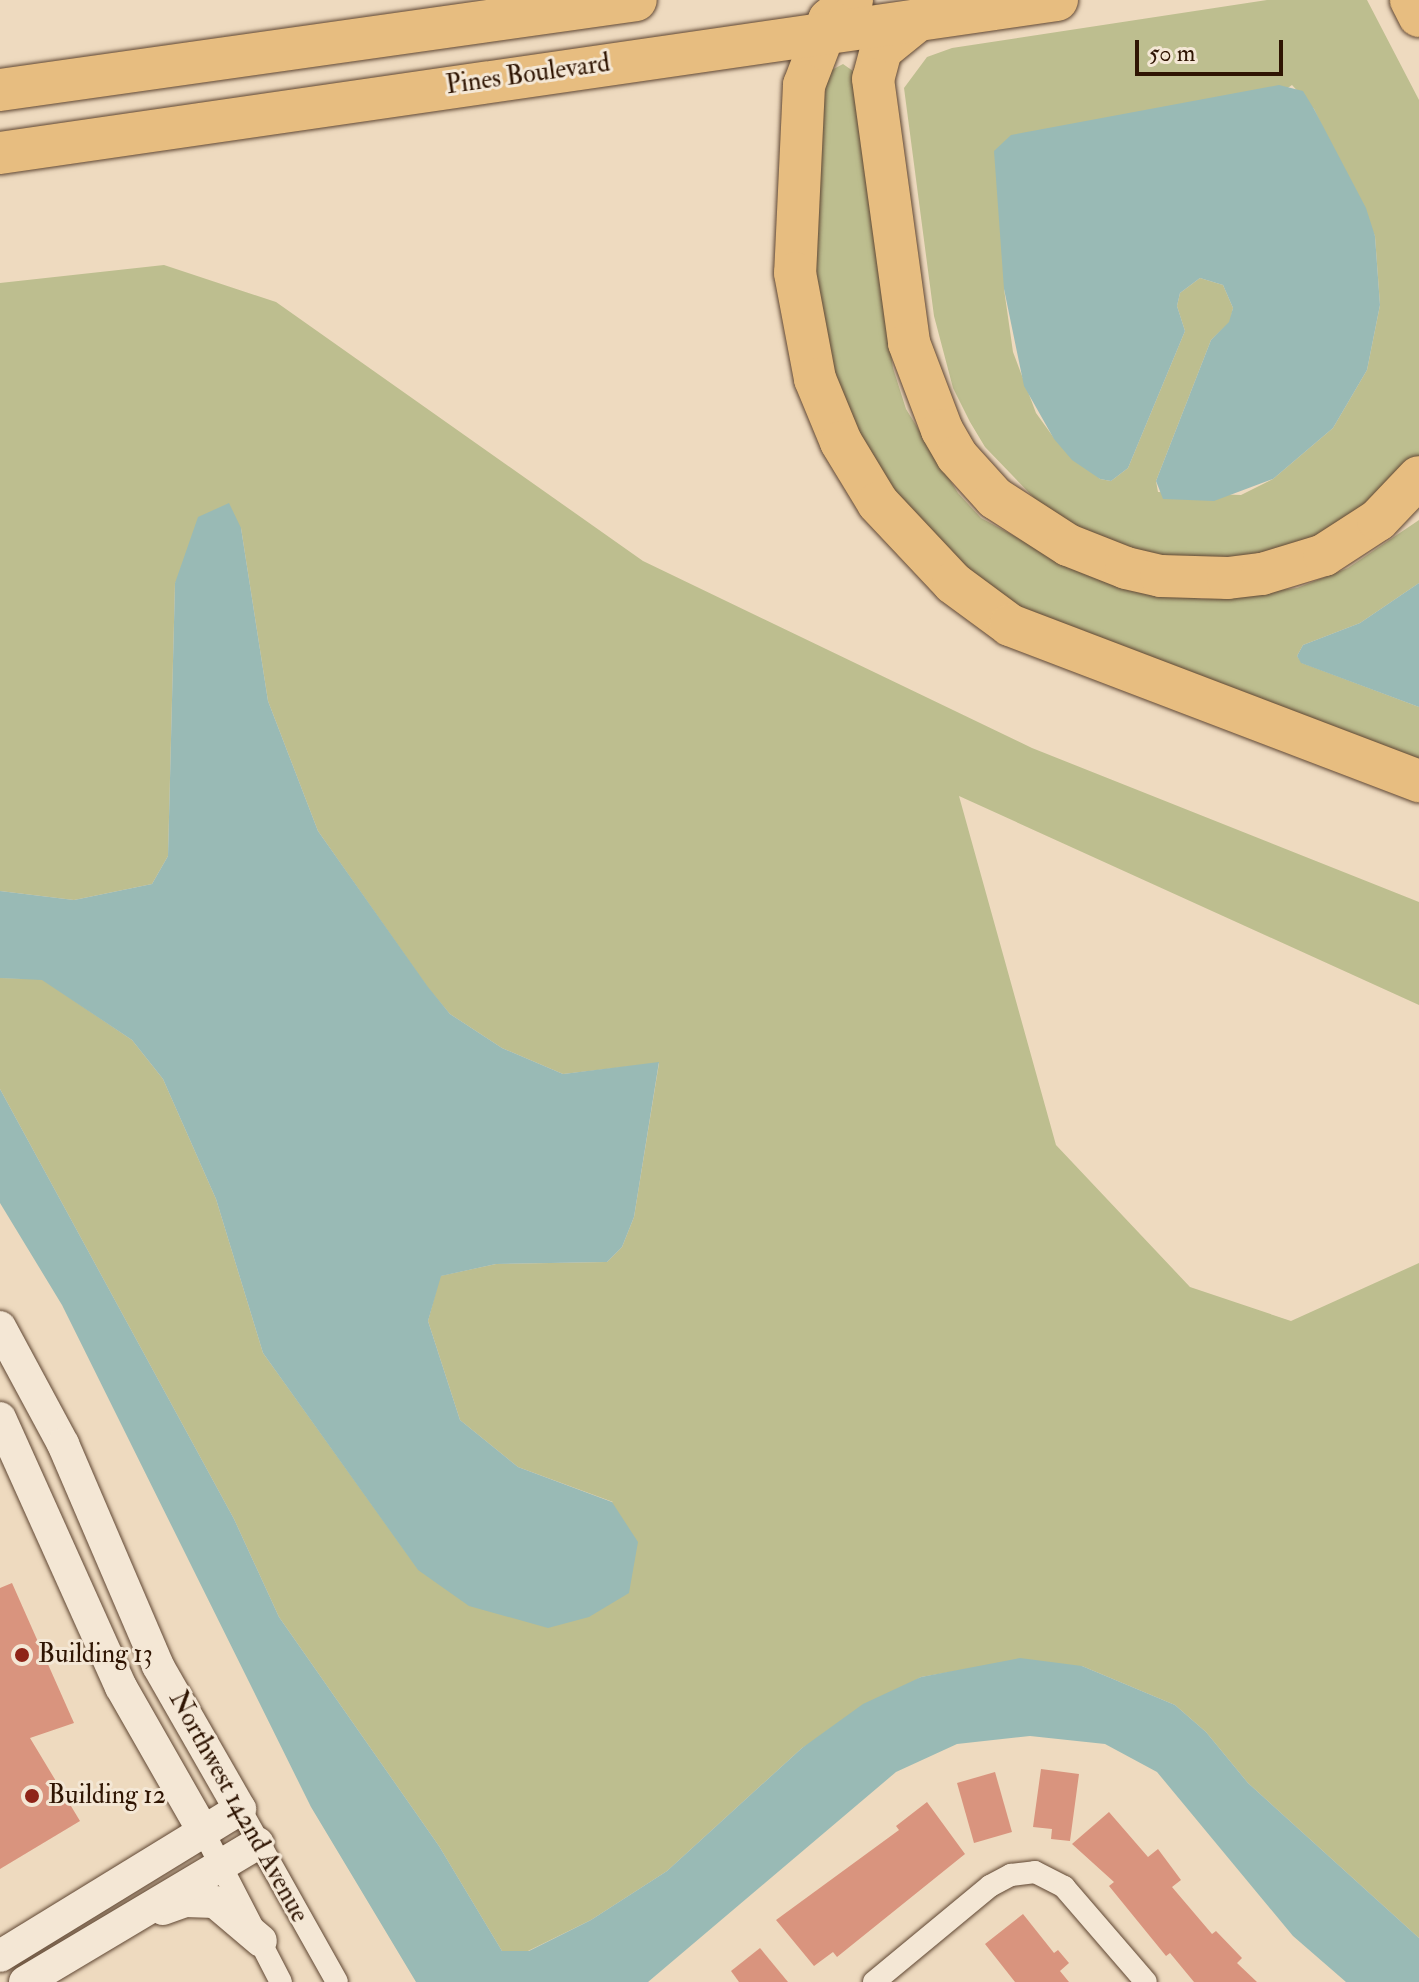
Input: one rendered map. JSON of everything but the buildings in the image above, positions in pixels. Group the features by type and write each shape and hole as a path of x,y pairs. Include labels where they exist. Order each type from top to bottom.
{"highway":[{"path":"0,90 636,0"},
{"path":"852,0 823,32 804,85 795,238 798,306 826,412 857,473 893,523 953,583 1010,625 1419,781"},
{"name":"Pines Boulevard","path":"0,153 1057,0"},
{"path":"1411,0 1419,16"},
{"path":"917,21 881,50 873,79 909,343 942,430 965,467 995,498 1068,545 1126,568 1161,576 1228,578 1292,566 1350,541 1419,477"}],"street":[{"name":"Northwest 142nd Avenue","path":"0,1327 63,1444 158,1666 337,1982"},
{"name":"Northwest 142nd Avenue","path":"0,1418 121,1687 222,1862 281,1982"},
{"path":"0,1956 202,1829 240,1809"},
{"path":"25,1982 258,1843"},
{"path":"874,1982 990,1886 1011,1875 1035,1872 1064,1887 1146,1982"},
{"path":"119,1924 200,1899 215,1902 261,1941"}],"green space":[{"path":"1267,0 1367,0 1419,100 1419,458 1366,509 1301,544 1240,558 1156,556 1089,534 1036,500 985,447 970,422 953,388 934,316 904,88 927,57 952,48","holes":["1292,85 1314,109 1375,236 1380,305 1367,370 1333,428 1273,479 1241,495 1158,492 1156,481 1211,340 1230,322 1233,308 1223,285 1200,278 1180,293 1177,306 1185,331 1128,468 1111,481 1100,479 1054,438 1036,413 1013,352 1004,289"]},
{"path":"843,64 853,71 893,368 906,409 958,493 981,518 1072,567 1162,593 1202,599 1297,588 1348,568 1419,520 1419,583 1360,623 1303,645 1297,656 1302,663 1419,707 1419,761 1054,623 977,587 859,452 811,305 822,113 828,72"},
{"path":"164,265 276,302 643,561 1032,748 1419,902 1419,1005 959,796 1056,1145 1190,1287 1291,1321 1419,1263 1419,1938 1248,1783 1206,1732 1175,1705 1082,1666 968,1669 921,1677 802,1748 667,1871 591,1920 528,1951 502,1951 439,1846 279,1617 234,1519 0,1089 0,978 42,979 132,1040 163,1079 216,1199 263,1353 418,1569 613,1502 518,1467 460,1420 428,1321 440,1276 496,1264 607,1262 622,1247 634,1217 659,1063 563,1074 502,1048 450,1014 428,988 318,831 268,701 241,528 175,583 168,856 152,884 74,900 0,891 0,283"}],"water":[{"path":"1279,85 1303,91 1366,208 1375,236 1380,305 1367,370 1333,428 1273,479 1214,501 1163,499 1156,481 1211,340 1229,322 1233,308 1223,285 1200,278 1180,293 1177,306 1185,331 1128,468 1111,481 1100,479 1072,460 1054,439 1024,386 1004,289 994,151 1011,135"},
{"path":"229,503 241,528 268,701 318,831 428,987 450,1014 502,1048 563,1074 659,1062 634,1217 622,1247 607,1262 496,1264 441,1276 428,1321 460,1420 518,1467 612,1502 638,1542 629,1593 589,1617 548,1628 469,1606 418,1570 263,1353 216,1199 163,1079 132,1040 42,980 0,978 0,891 74,900 152,884 168,856 175,583 198,517"},
{"path":"1419,583 1419,707 1301,663 1297,656 1303,645 1360,623"},
{"path":"0,1089 234,1519 279,1617 439,1846 502,1951 529,1951 591,1920 667,1871 802,1748 863,1704 921,1677 1020,1658 1082,1666 1175,1705 1206,1732 1248,1783 1419,1938 1419,1982 1346,1982 1293,1936 1157,1772 1105,1744 1030,1736 957,1744 896,1772 648,1982 416,1982 311,1807 62,1305 0,1203"}],"place":[{"name":"Building 13","path":"22,1655"},
{"name":"Building 12","path":"32,1796"}]}
